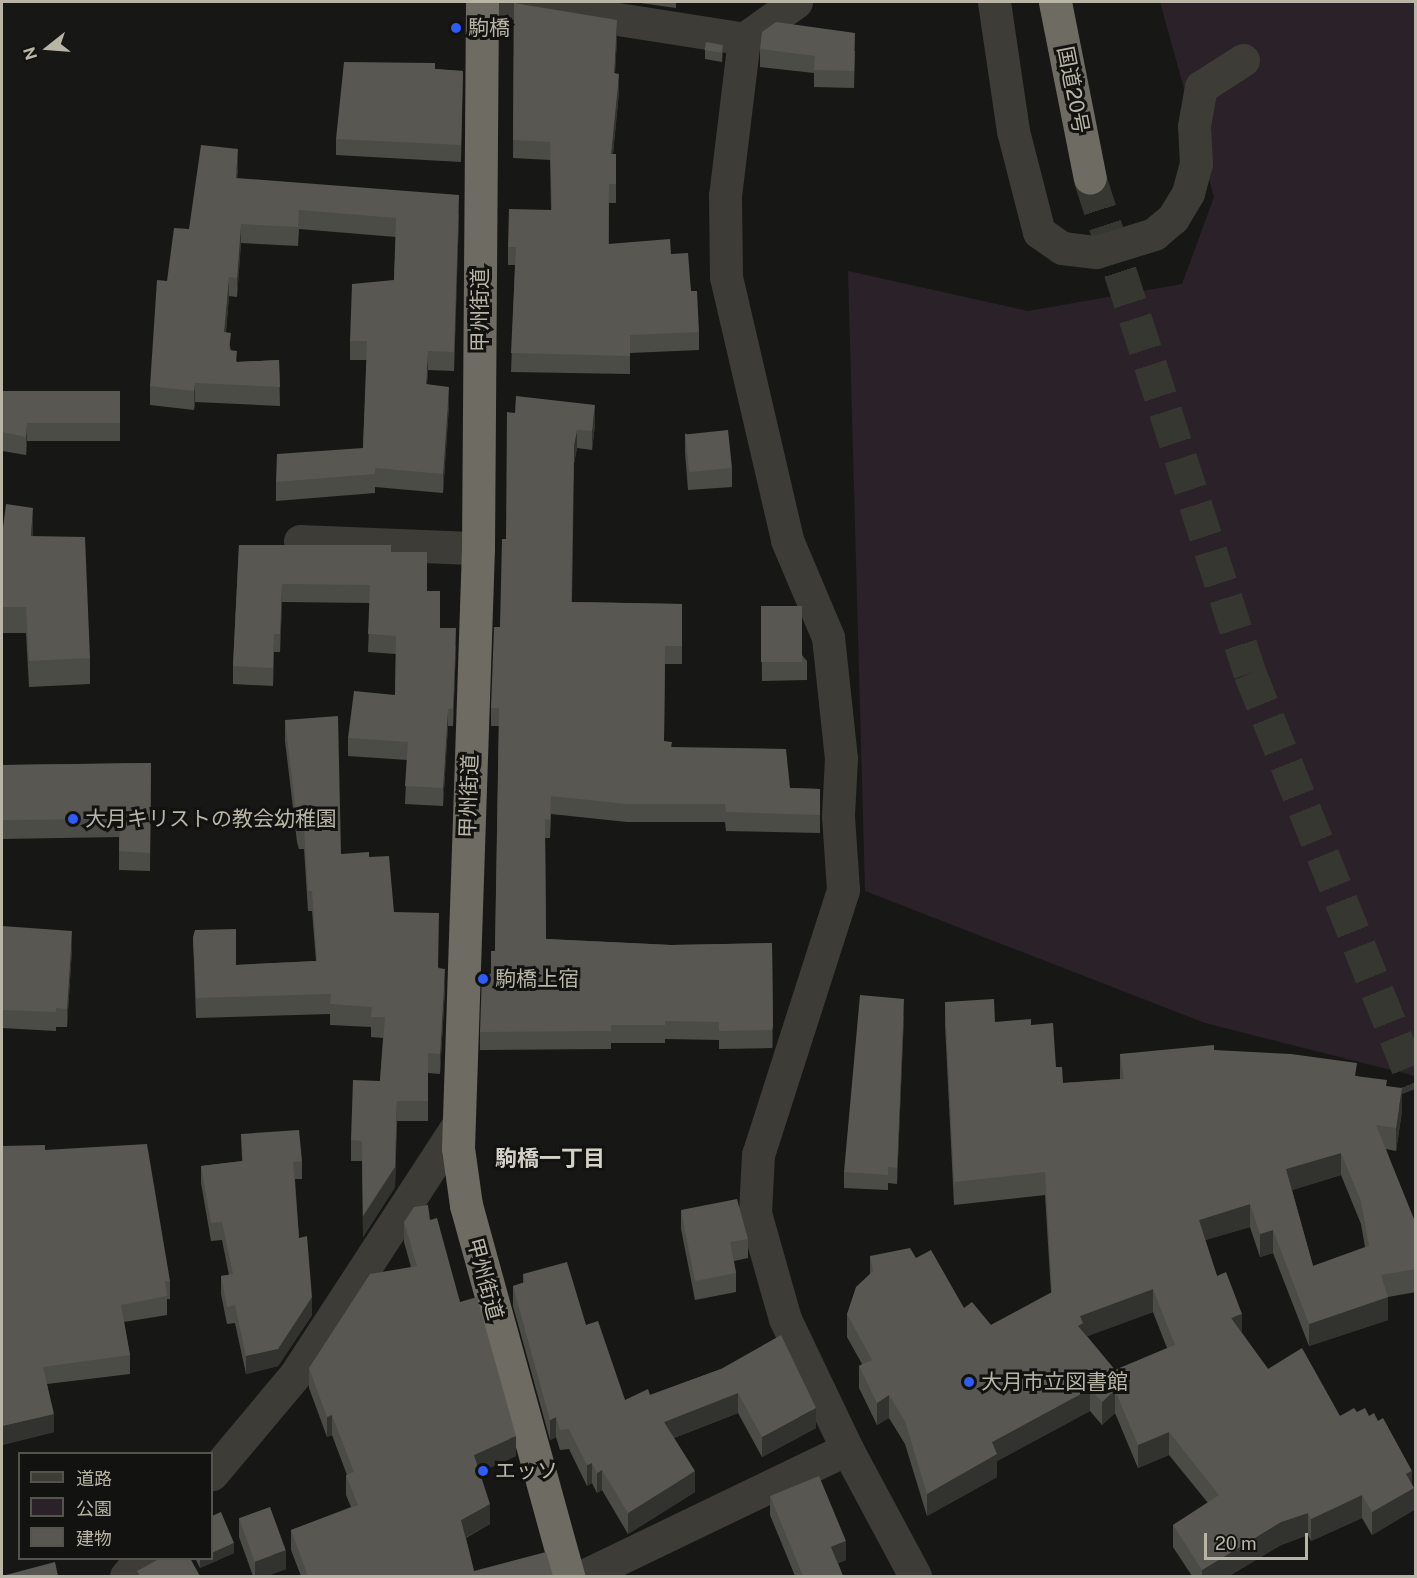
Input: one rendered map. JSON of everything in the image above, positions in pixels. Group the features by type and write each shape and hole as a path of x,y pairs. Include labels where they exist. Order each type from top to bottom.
{"highway":[{"name":"甲州街道","path":"482,2 478,548 458,1125 466,1205 568,1576"},
{"name":"国道20号","path":"1055,2 1090,178"}],"street":[{"path":"509,2 744,39 796,2"},
{"path":"994,2 1013,131 1039,232 1062,248 1096,252 1154,234 1173,218 1188,192 1196,164 1194,126 1202,87 1243,60"},
{"path":"744,39 725,195 726,277 787,540 828,637 841,758 838,816 843,890 758,1154 755,1213 785,1319 847,1449 915,1576"},
{"path":"300,541 478,548"},
{"path":"213,1473 294,1375 458,1125"},
{"path":"583,1576 847,1449"},
{"path":"126,1576 139,1560"}],"green space":[{"path":"1160,2 1415,2 1415,1076 1205,1023 865,891 848,271 1028,311 1182,284 1214,197"}],"building":[{"path":"514,3 617,20 614,73 619,74 611,154 616,154 616,184 609,184 608,244 670,239 671,254 688,253 691,291 697,291 699,332 630,335 630,356 511,353 516,247 508,247 509,209 552,210 550,142 513,140"},
{"path":"776,22 855,33 854,71 814,70 815,56 760,49 762,32"},
{"path":"706,42 723,45 721,53 705,50"},
{"path":"344,62 435,63 435,69 463,71 461,145 336,139"},
{"path":"201,145 238,149 236,178 459,195 454,352 428,351 426,384 449,387 443,474 375,468 375,474 276,482 277,454 363,448 367,341 350,341 352,284 394,280 396,218 299,210 298,227 241,224 237,278 229,277 224,332 231,333 229,350 237,351 236,362 279,360 280,387 195,383 194,391 150,386 157,280 167,281 174,228 189,229"},
{"path":"2,391 120,391 120,423 27,423 26,437 2,432"},
{"path":"516,396 595,405 592,431 577,430 574,445 571,602 682,604 682,646 665,646 664,741 672,742 671,747 786,749 790,788 820,789 820,815 726,812 725,804 627,804 551,796 550,820 545,819 546,939 671,945 772,943 772,1030 719,1031 719,1022 665,1021 665,1025 611,1025 611,1031 480,1032 482,973 491,974 491,951 495,951 499,708 491,708 494,627 500,627 502,539 506,539 507,412 515,413"},
{"path":"728,430 732,468 689,472 685,434"},
{"path":"6,504 33,508 31,536 85,537 90,658 29,661 26,607 2,607 2,536"},
{"path":"239,545 391,545 391,552 427,552 427,591 440,591 440,628 456,628 453,708 448,709 443,788 405,786 408,742 348,738 354,691 395,695 396,636 368,634 370,585 282,584 280,634 274,634 273,668 233,666"},
{"path":"761,606 802,606 802,662 761,662"},
{"path":"338,716 341,854 369,852 369,857 389,856 394,912 439,913 438,968 445,969 440,1054 428,1053 428,1101 397,1101 395,1167 363,1216 362,1141 351,1140 353,1080 380,1081 385,1017 371,1017 372,1007 330,1004 331,994 196,998 193,937 195,930 236,929 236,965 317,961 312,891 308,891 304,829 299,829 297,822 285,720"},
{"path":"151,763 150,853 119,851 120,819 2,820 2,765"},
{"path":"2,926 72,931 67,1009 56,1008 56,1012 2,1010"},
{"path":"860,995 904,999 897,1168 888,1167 888,1175 844,1172"},
{"path":"994,999 995,1022 1031,1019 1031,1025 1053,1023 1056,1067 1062,1067 1063,1083 1124,1079 1120,1054 1214,1045 1214,1050 1291,1054 1357,1063 1355,1076 1387,1080 1386,1086 1402,1088 1396,1128 1376,1125 1414,1219 1416,1269 1381,1275 1388,1297 1309,1324 1273,1230 1260,1234 1250,1204 1199,1220 1217,1276 1226,1272 1242,1314 1231,1318 1268,1369 1302,1348 1340,1416 1354,1408 1357,1412 1365,1408 1369,1416 1374,1413 1378,1421 1383,1418 1412,1471 1406,1474 1414,1488 1372,1512 1362,1495 1311,1519 1308,1513 1281,1522 1202,1570 1173,1525 1219,1495 1169,1432 1138,1445 1115,1390 1102,1402 1090,1389 992,1442 997,1454 927,1494 905,1421 889,1395 877,1403 859,1366 872,1360 847,1314 856,1287 873,1271 870,1256 910,1248 916,1258 931,1250 964,1308 972,1302 991,1325 1052,1292 1045,1172 954,1182 945,1002","holes":["1341,1153 1361,1201 1369,1246 1313,1266 1286,1169","1153,1289 1175,1345 1115,1370 1078,1326 1083,1323 1080,1316"]},
{"path":"299,1130 302,1161 293,1162 299,1238 307,1236 312,1297 278,1349 246,1356 235,1305 227,1307 221,1276 233,1274 222,1222 211,1223 201,1166 243,1161 241,1134"},
{"path":"147,1144 170,1281 165,1281 167,1296 121,1305 130,1355 43,1367 54,1414 2,1426 2,1146 45,1145 45,1150"},
{"path":"737,1199 748,1239 730,1242 736,1273 695,1281 681,1210"},
{"path":"428,1205 430,1220 437,1218 460,1302 477,1297 516,1436 474,1455 490,1504 461,1520 474,1571 546,1552 553,1576 308,1576 291,1530 358,1505 346,1475 354,1472 332,1415 327,1417 309,1368 370,1274 417,1266 404,1222 414,1207"},
{"path":"567,1262 586,1325 598,1321 625,1400 648,1389 650,1395 721,1369 781,1335 816,1408 762,1437 738,1393 664,1422 695,1471 628,1513 602,1470 597,1473 592,1463 587,1465 569,1429 560,1430 556,1417 550,1420 513,1286 525,1282 523,1274"},
{"path":"819,1476 846,1541 831,1547 843,1576 803,1576 770,1496"},
{"path":"270,1507 286,1550 255,1562 239,1518"},
{"path":"221,1512 234,1543 213,1553 213,1516"},
{"path":"157,1560 191,1560 200,1576 140,1576 137,1571"},
{"path":"55,1562 58,1576 2,1576"}],"tunnel":[{"path":"1090,178 1250,673 1416,1088"}],"place":[{"name":"駒橋","path":"456,28"},
{"name":"大月キリストの教会幼稚園","path":"73,819"},
{"name":"駒橋上宿","path":"483,979"},
{"name":"大月市立図書館","path":"969,1382"},
{"name":"エッソ","path":"483,1471"}],"district":[{"name":"駒橋一丁目","path":"550,1159"}]}
